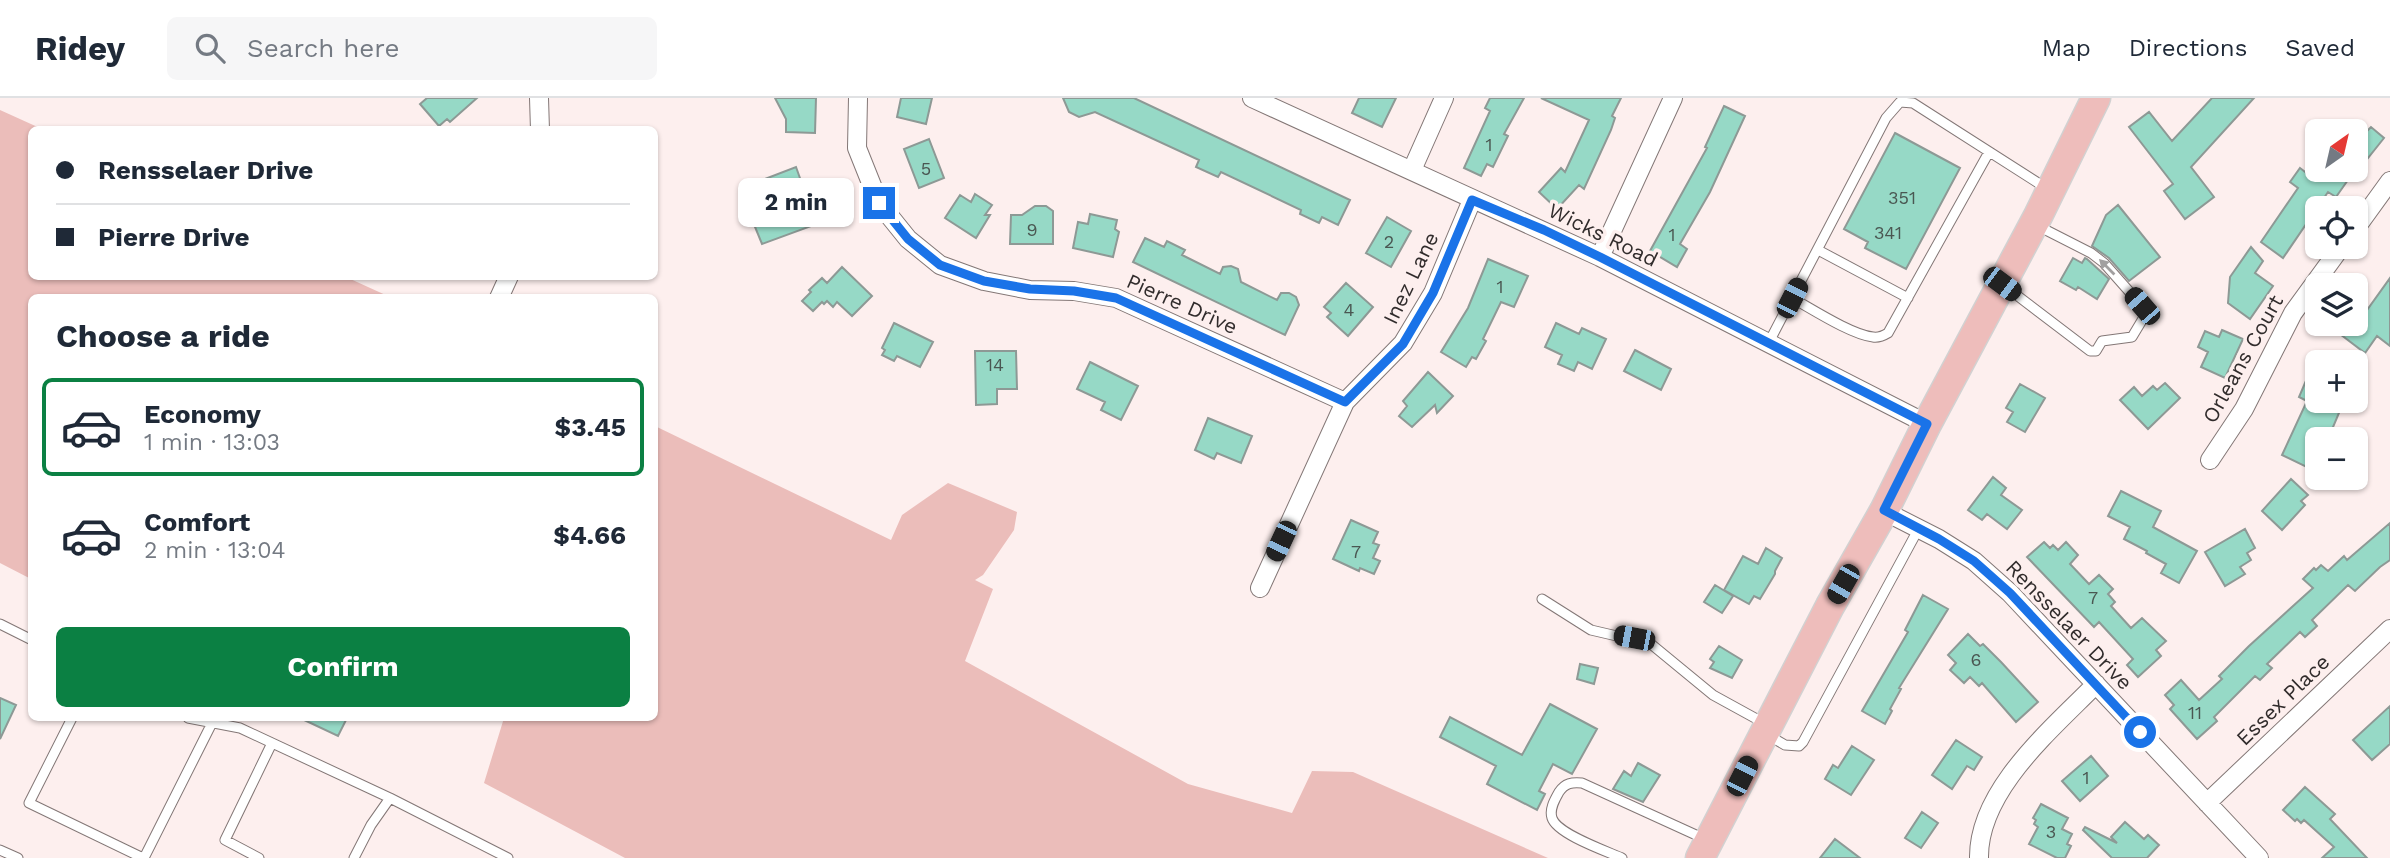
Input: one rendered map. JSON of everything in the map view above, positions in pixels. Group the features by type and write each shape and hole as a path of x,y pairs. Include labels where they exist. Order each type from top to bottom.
{"main road":[{"path":"1704,849 2034,224 2096,98"}],"street":[{"path":"539,98 541,126"},
{"name":"Pierre Drive","path":"858,98 857,148 879,203 908,239 940,265 984,281 1116,298 1345,402"},
{"name":"Wicks Road","path":"1252,98 1600,257 1927,424"},
{"path":"1412,170 1444,98"},
{"path":"1600,257 1673,98"},
{"path":"2368,211 2390,181"},
{"name":"Inez Lane","path":"1260,588 1345,402 1403,344 1433,293 1472,200"},
{"name":"Orleans Court","path":"2210,460 2244,409 2293,313 2332,259"},
{"name":"Rensselaer Drive","path":"1884,510 1974,561 2010,593 2259,858"},
{"name":"Essex Place","path":"2207,803 2390,629"},
{"path":"1979,858 1978,842 1993,804 2017,765 2096,684"}],"lane":[{"path":"1768,344 1886,118 1900,102 1913,103 2050,191"},
{"path":"1792,298 1871,337 1882,337 1888,333 1989,152"},
{"path":"2002,284 2090,351 2096,351 2102,341 2132,337 2144,317 2142,306 2104,262 2034,224"},
{"path":"1818,250 1908,298"},
{"path":"1542,599 1591,630 1651,644 1713,695 1792,747 1799,746 1919,528"},
{"path":"0,624 28,637"},
{"path":"70,721 29,803 144,858 212,723"},
{"path":"202,721 240,728 390,798 508,858"},
{"path":"259,858 225,841 272,743"},
{"path":"1622,858 1557,826 1551,813 1563,786 1572,782 1582,783 1661,821 1704,849"},
{"path":"354,858 371,825 390,798"},
{"path":"0,850 18,858"}],"shaded area":[{"path":"0,110 35,126 28,126 28,280 353,280 383,294 28,294 28,577 0,563"},
{"path":"658,427 891,540 902,515 948,483 1017,512 1014,530 983,575 975,580 993,589 965,661 1188,784 1292,813 1312,771 1353,772 1548,858 625,858 484,783 503,721 658,721"}],"building":[{"path":"427,98 477,98 450,122 447,119 439,126 420,104"},
{"path":"775,98 816,98 815,133 786,132 786,119"},
{"path":"901,98 932,98 926,124 897,117"},
{"path":"1063,98 1134,98 1350,200 1338,225 1322,217 1319,223 1300,214 1301,210 1221,172 1218,177 1196,167 1199,160 1095,112 1079,117 1069,112"},
{"path":"1359,98 1396,98 1382,127 1352,113"},
{"path":"1490,98 1524,98 1504,134 1508,136 1493,167 1487,164 1481,176 1464,168 1490,111 1485,108"},
{"path":"1541,98 1621,98 1612,116 1615,118 1611,130 1584,189 1579,185 1557,209 1539,192 1561,168 1565,172 1589,120"},
{"path":"2212,98 2254,98 2191,167 2214,197 2185,219 2164,191 2173,184 2129,127 2149,112 2172,141"},
{"path":"1724,106 1745,116 1710,192 1680,244 1687,249 1677,267 1650,251 1707,148 1705,147"},
{"path":"2371,127 2384,138 2368,158 2368,130"},
{"path":"1895,133 1960,168 1906,269 1865,248 1868,242 1844,229"},
{"path":"929,139 944,178 919,188 904,149"},
{"path":"796,167 814,225 762,244 753,222 769,216 757,182"},
{"path":"2300,168 2305,172 2305,182 2347,182 2337,196 2328,192 2325,196 2305,196 2305,226 2283,258 2261,242 2298,188 2290,182"},
{"path":"975,194 992,205 985,215 990,215 976,238 945,218 960,195 971,202"},
{"path":"2118,205 2160,257 2129,281 2109,258 2092,246 2106,215"},
{"path":"1035,206 1046,206 1053,211 1053,244 1010,244 1011,215 1022,215"},
{"path":"1090,214 1117,220 1115,229 1119,232 1113,257 1073,248 1078,222 1088,224"},
{"path":"1387,217 1411,231 1391,267 1366,253"},
{"path":"1145,238 1164,247 1167,241 1185,250 1182,255 1220,274 1223,267 1238,269 1241,282 1277,300 1281,293 1296,297 1299,305 1285,335 1133,262"},
{"path":"2251,247 2263,261 2255,273 2273,286 2250,319 2228,303 2230,277"},
{"path":"2073,258 2082,263 2087,259 2109,279 2097,299 2078,287 2076,290 2060,281"},
{"path":"1488,259 1528,276 1514,307 1501,302 1483,339 1486,341 1476,359 1472,357 1466,367 1441,352 1468,308"},
{"path":"842,267 872,296 852,316 837,302 833,307 827,301 824,304 822,302 813,311 802,301 811,292 809,290 822,278 827,283"},
{"path":"2390,278 2390,346 2377,336 2367,350 2361,350 2343,336 2368,336 2368,309"},
{"path":"1346,283 1373,307 1348,336 1327,317 1331,313 1324,307"},
{"path":"894,323 933,342 920,367 897,356 894,361 882,355 885,350 882,348"},
{"path":"1556,323 1579,334 1582,328 1606,339 1592,369 1578,362 1574,371 1558,364 1562,355 1545,347"},
{"path":"2222,330 2243,339 2225,378 2201,367 2208,352 2198,347 2205,331 2219,337"},
{"path":"1635,350 1671,369 1661,390 1624,371"},
{"path":"975,351 1016,351 1017,389 997,389 997,404 976,405"},
{"path":"1090,362 1138,386 1121,420 1101,410 1105,402 1077,389"},
{"path":"1428,372 1453,396 1437,413 1435,405 1412,427 1399,416 1407,406 1403,401"},
{"path":"2165,383 2180,398 2148,429 2120,400 2134,387 2142,396 2153,386 2157,390"},
{"path":"2305,383 2305,400 2299,397"},
{"path":"2020,384 2045,398 2025,432 2007,422 2013,412 2006,408"},
{"path":"2305,405 2305,413 2339,413 2333,427 2305,427 2305,466 2282,455"},
{"path":"1208,418 1252,436 1241,463 1217,453 1214,459 1195,450"},
{"path":"1993,477 2006,488 2001,495 2022,510 2007,529 1987,514 1982,520 1968,510"},
{"path":"2291,479 2308,495 2301,501 2305,505 2282,530 2262,511"},
{"path":"2121,491 2161,511 2153,527 2197,551 2179,583 2161,573 2166,564 2124,539 2130,527 2108,516"},
{"path":"1351,520 1378,532 1373,543 1379,545 1373,558 1380,561 1374,574 1360,568 1359,571 1333,559"},
{"path":"2390,523 2390,560 2355,591 2348,585 2312,620 2317,626 2305,637 2300,632 2267,664 2272,668 2260,680 2255,676 2214,717 2217,721 2197,739 2170,709 2174,705 2165,695 2181,680 2199,700 2222,679 2219,676 2249,646 2313,588 2303,579 2314,568 2316,570 2321,565 2328,571 2344,556 2347,560"},
{"path":"2245,529 2255,548 2247,553 2251,560 2240,567 2245,574 2225,586 2205,552"},
{"path":"2044,542 2050,548 2053,545 2058,550 2066,542 2078,555 2070,564 2089,584 2099,575 2113,589 2108,594 2115,602 2111,606 2131,628 2142,618 2166,641 2156,650 2161,656 2138,677 2127,665 2133,659 2099,622 2094,627 2027,557"},
{"path":"1766,548 1782,558 1760,599 1754,596 1749,604 1724,590 1743,556 1758,564"},
{"path":"1715,585 1733,596 1722,613 1704,602"},
{"path":"1923,595 1948,609 1899,688 1901,689 1885,724 1862,711 1908,632 1905,630"},
{"path":"1968,634 1980,646 1983,644 2038,702 2016,722 1982,683 1979,686 1970,677 1964,683 1950,670 1956,663 1948,655"},
{"path":"1719,646 1742,660 1732,678 1710,668 1714,662 1710,659"},
{"path":"1580,664 1598,668 1594,684 1577,679"},
{"path":"0,698 16,705 0,739"},
{"path":"1550,704 1597,729 1572,774 1553,764 1539,791 1545,794 1537,810 1487,784 1496,766 1440,737 1450,717 1522,755"},
{"path":"2390,706 2390,744 2372,760 2353,740"},
{"path":"306,721 346,721 338,736"},
{"path":"1956,740 1982,757 1974,770 1967,766 1952,789 1932,775"},
{"path":"1852,746 1874,760 1851,795 1825,779 1833,765 1838,768"},
{"path":"2091,756 2108,776 2080,801 2062,781"},
{"path":"1638,763 1660,775 1643,802 1613,789 1624,771 1631,776"},
{"path":"2305,787 2335,814 2330,819 2367,858 2322,858 2334,847 2304,820 2301,823 2297,819 2295,821 2283,810"},
{"path":"2041,804 2068,818 2062,829 2072,834 2067,844 2071,846 2065,858 2057,858 2029,844 2038,827 2033,818"},
{"path":"1922,812 1938,823 1921,848 1905,838"},
{"path":"2125,822 2144,839 2148,835 2159,845 2147,858 2112,858 2083,830 2085,827 2117,843 2111,837"},
{"path":"1835,839 1860,858 1820,858"}],"route":[{"path":"879,203 908,239 940,265 984,281 1116,298 1345,402 1403,344 1433,293 1472,200 1544,230 1927,424 1884,510 1974,561 2010,593 2140,732"}]}
